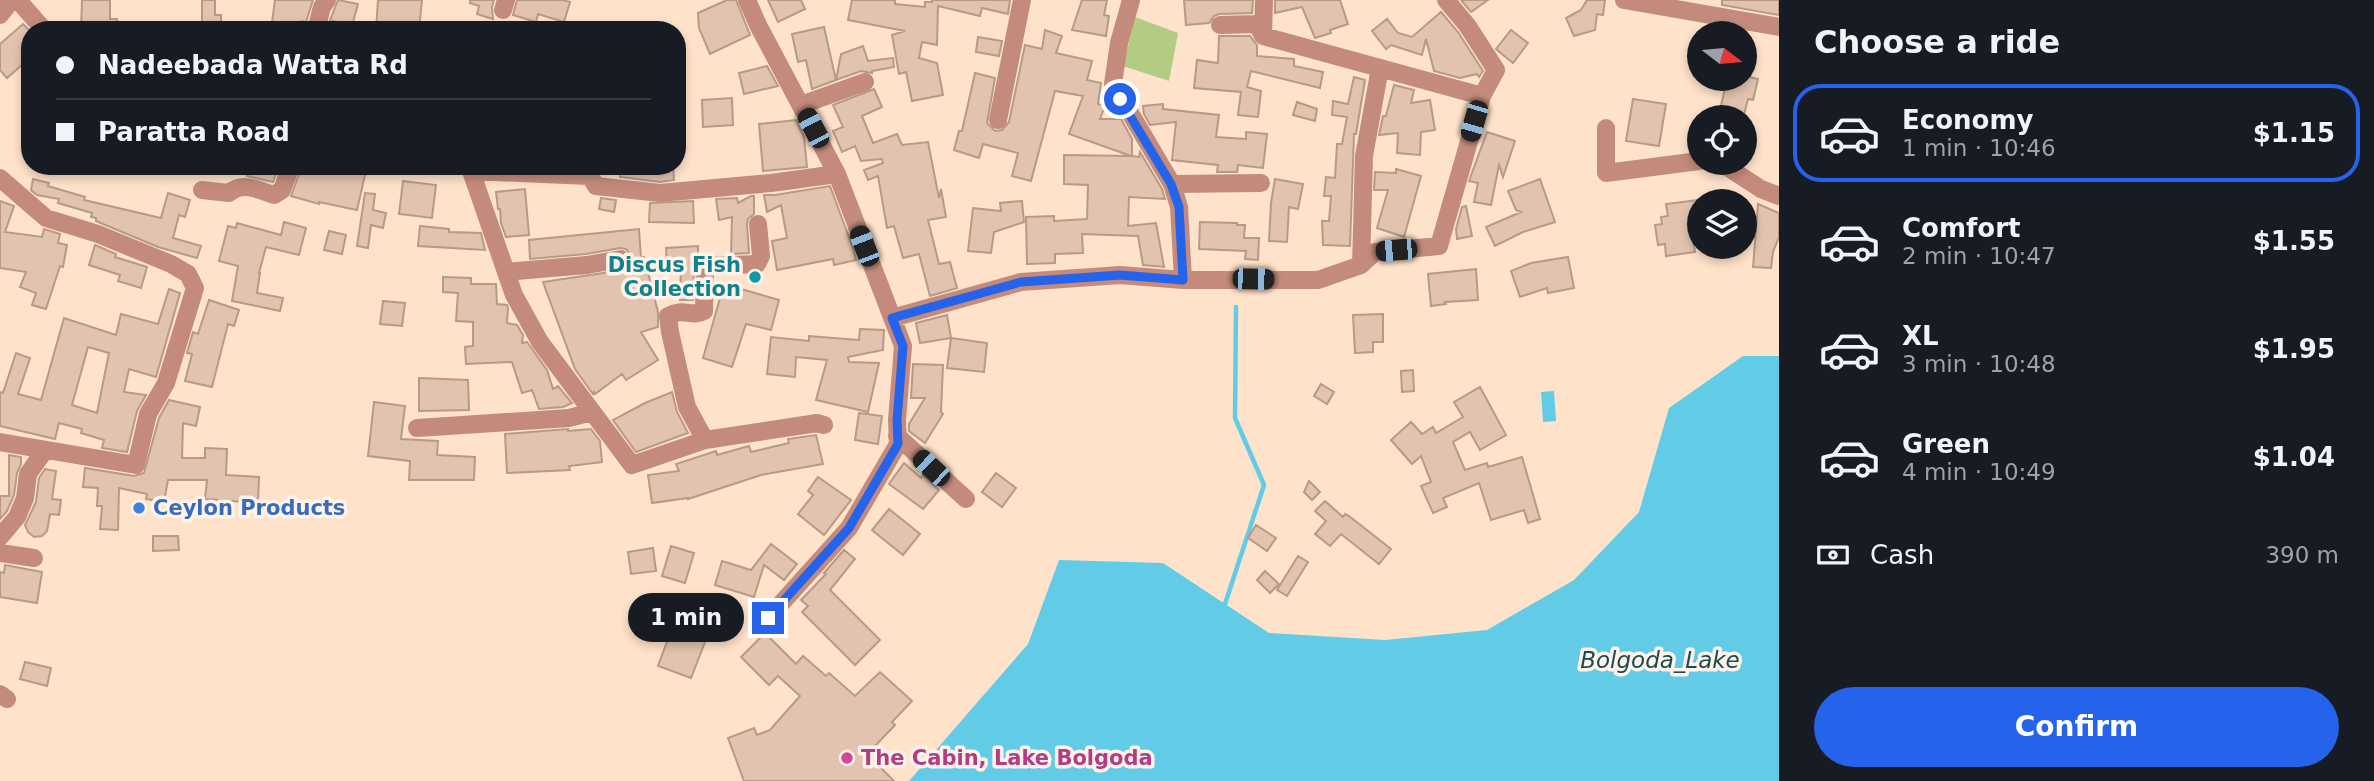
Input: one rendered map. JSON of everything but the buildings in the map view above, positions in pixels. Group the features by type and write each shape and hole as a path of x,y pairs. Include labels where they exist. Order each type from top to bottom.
{"street":[{"path":"0,15 12,0"},
{"path":"18,0 36,21"},
{"path":"318,21 327,0"},
{"path":"747,0 837,174 903,346 898,444 849,528 768,618"},
{"path":"998,120 1021,0"},
{"path":"1131,0 1119,43 1113,84 1171,184 1179,207 1183,280"},
{"path":"1263,36 1264,0"},
{"path":"892,318 1021,282 1120,275 1183,280 1318,280 1361,265 1375,252 1439,246 1482,96 1496,70 1467,25 1446,0"},
{"path":"1623,0 1779,27"},
{"path":"1220,25 1257,24 1263,36 1482,96"},
{"path":"1361,265 1364,156 1380,68"},
{"path":"801,105 865,82"},
{"path":"1606,128 1606,173 1687,163"},
{"path":"573,175 590,176 596,186 660,193 837,174"},
{"path":"202,190 229,193 236,187 243,186 274,195 282,190 288,175"},
{"path":"472,175 514,295 540,342 632,465 705,440 817,423 824,425"},
{"path":"1739,175 1761,189 1779,196"},
{"path":"0,178 46,218 98,234 171,264 188,274 195,288 166,383 148,414 136,465 0,442"},
{"path":"1171,184 1261,183"},
{"path":"705,440 687,407 668,316 677,311 699,314 704,311 705,266 757,264 761,256 758,224"},
{"path":"506,272 587,265 621,259"},
{"path":"417,428 569,418 592,412"},
{"path":"897,436 966,499"},
{"path":"0,537 17,517 25,498 28,474 44,450"},
{"path":"0,553 34,558"}],"green space":[{"path":"1135,17 1178,33 1169,81 1123,66"}],"water":[{"name":"Bolgoda_Lake","path":"1743,356 1779,356 1779,781 909,781 1028,644 1059,560 1163,563 1269,633 1385,640 1487,630 1574,580 1639,512 1669,408"},
{"path":"1554,391 1556,421 1543,422 1541,392"}],"waterway":[{"path":"1225,604 1264,485 1235,418 1236,307"}],"place":[{"name":"Discus Fish Collection","path":"755,277"},
{"name":"Ceylon Products","path":"139,508"},
{"name":"The Cabin, Lake Bolgoda","path":"847,758"}],"route":[{"path":"768,618 849,528 898,444 897,420 903,346 892,318 1021,282 1120,275 1183,280 1179,207 1171,184 1120,99"}]}
